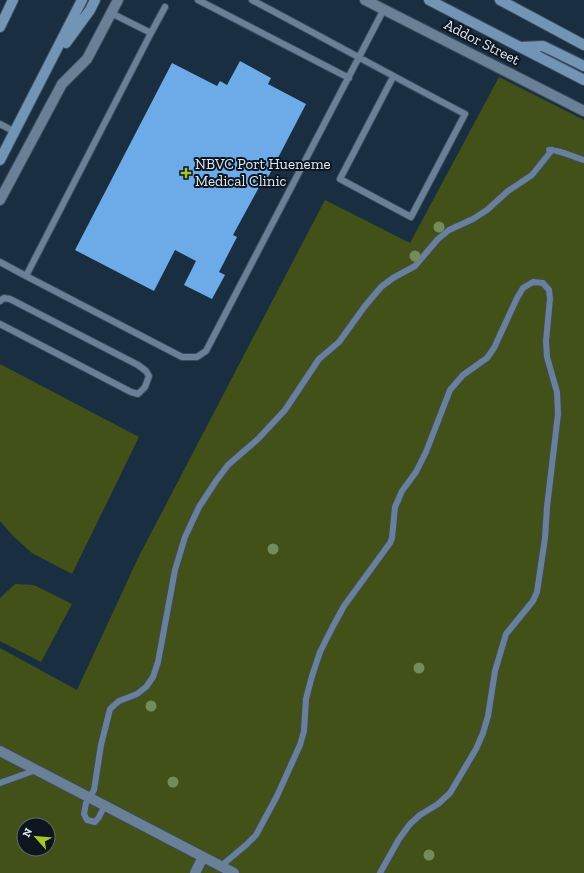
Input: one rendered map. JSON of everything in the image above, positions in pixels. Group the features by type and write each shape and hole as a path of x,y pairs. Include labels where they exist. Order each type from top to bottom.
{"main road":[{"path":"0,27 13,0"},
{"path":"0,160 82,0"},
{"path":"47,68 90,10 95,0"},
{"path":"429,0 584,80"},
{"path":"500,0 584,45"},
{"path":"521,47 544,46 584,66"}],"street":[{"path":"0,200 62,84 87,59 118,0"},
{"name":"Addor Street","path":"365,0 584,111"},
{"path":"0,751 234,873"},
{"path":"195,873 203,857"}],"lane":[{"path":"198,0 348,78"},
{"path":"252,0 359,56 393,77 465,114 411,217 340,179 393,77"},
{"path":"26,276 165,7"},
{"path":"0,262 182,357 197,357 206,351 384,9"},
{"path":"111,12 152,34"},
{"path":"0,124 14,132"},
{"path":"105,805 95,822 87,820 84,814 86,803 94,790 101,745 110,710 119,701 137,694 146,687 153,677 158,662 175,570 185,537 199,507 216,481 228,465 258,439 285,410 319,359 339,342 381,287 393,278 415,266 438,238 449,230 473,219 487,210 508,191 526,178 543,155 550,150 584,160"},
{"path":"221,866 256,835 277,796 300,745 304,732 306,699 320,652 344,606 390,543 392,538 395,507 402,491 416,472 426,452 439,422 443,406 450,390 463,375 486,358 494,348 517,298 524,288 533,282 543,283 549,290 550,299 546,341 547,357 557,392 558,414 547,507 546,538 536,592 533,602 506,634 495,671 488,716 476,749 450,793 438,804 420,815 410,824 399,839 380,873"},
{"path":"0,301 4,298 10,299 138,365 146,371 149,376 145,387 138,394 131,392 0,324"},
{"path":"0,783 36,770"}],"green space":[{"path":"499,77 584,120 584,873 0,873 0,648 77,690 138,558 325,200 410,243"},
{"path":"0,364 139,437 72,574 32,553 13,536 0,521"},
{"path":"15,584 34,585 72,604 41,662 0,641 0,598"}],"building":[{"path":"240,61 271,78 268,84 306,104 267,179 264,178 233,235 237,237 219,272 225,275 212,299 184,285 196,261 175,250 154,291 75,250 172,63 217,86 220,81 227,85"}],"place":[{"name":"NBVC Port Hueneme Medical Clinic","path":"186,173"}]}
